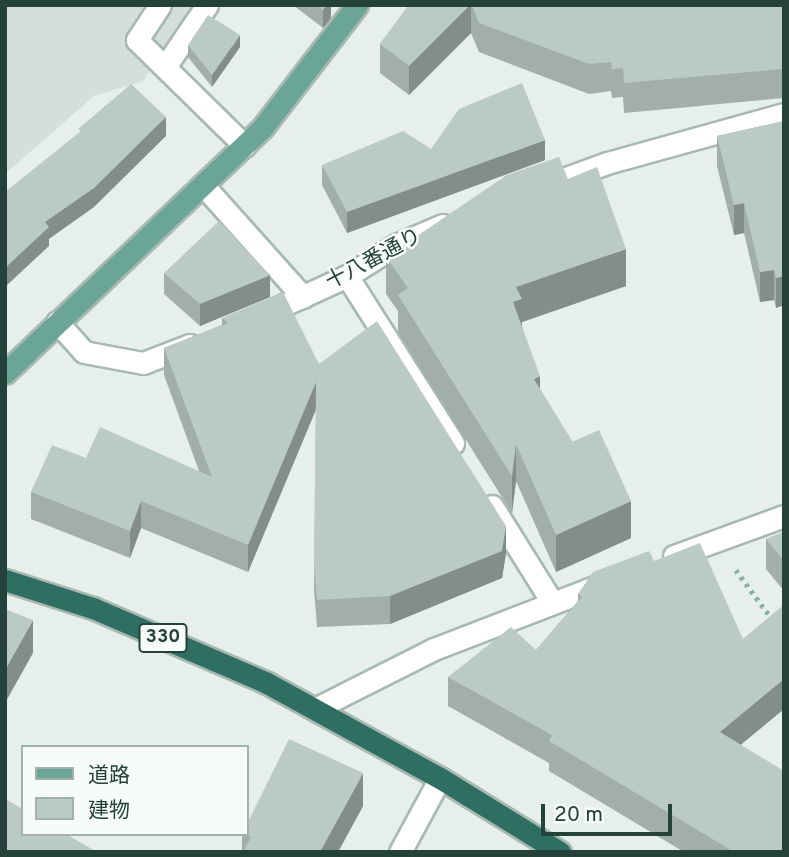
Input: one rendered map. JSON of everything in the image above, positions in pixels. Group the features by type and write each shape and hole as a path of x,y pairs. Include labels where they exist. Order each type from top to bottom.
{"highway":[{"name":"330","path":"5,579 116,617 267,683 440,778 560,852"}],"main road":[{"path":"5,373 245,146 338,33 357,5"}],"street":[{"path":"160,5 137,40 245,146"},
{"path":"165,67 207,5"},
{"path":"521,194 607,163 784,114"},
{"path":"203,185 303,297"},
{"name":"十八番通り","path":"242,323 348,276 396,245 459,218"},
{"path":"348,276 466,463"},
{"path":"57,322 84,352 143,363 206,338"},
{"path":"480,485 552,602"},
{"path":"655,564 784,516"},
{"path":"315,709 434,649 630,573"},
{"path":"400,852 440,778"}],"path":[{"path":"754,596 776,624"}],"shaded area":[{"path":"5,5 194,5 143,81 94,96 5,174"}],"building":[{"path":"409,5 470,5 409,66 380,44"},
{"path":"472,5 784,5 784,69 624,83 623,68 612,69 611,62 589,64 479,23"},
{"path":"208,15 240,35 212,75 188,45"},
{"path":"522,83 545,140 347,212 322,165 403,131 431,149 459,109"},
{"path":"131,84 166,117 94,188 45,222 49,227 5,268 5,192 81,131 78,129"},
{"path":"784,121 784,276 776,278 774,270 760,272 744,203 734,205 717,136"},
{"path":"559,157 568,179 597,167 626,249 516,287 522,299 513,302 540,376 534,379 572,442 599,430 631,501 556,535 516,444 512,476 398,295 408,288 386,257 507,175"},
{"path":"219,221 270,275 200,304 164,273"},
{"path":"283,292 319,364 377,321 506,526 502,551 390,596 317,600 314,562 316,382 248,545 141,501 130,531 31,492 52,445 86,458 100,427 212,477 164,348 228,323 222,318"},
{"path":"784,532 784,561 766,539"},
{"path":"700,543 743,639 784,605 784,679 720,732 784,771 784,852 734,852 549,741 552,735 448,677 511,627 536,650 582,597 578,594 593,572 649,551 654,561"},
{"path":"5,609 33,620 5,670"},
{"path":"289,739 363,773 320,852 243,852 251,837 248,835 248,822"},
{"path":"5,799 21,808 21,836 69,836 97,852 5,852"}]}
